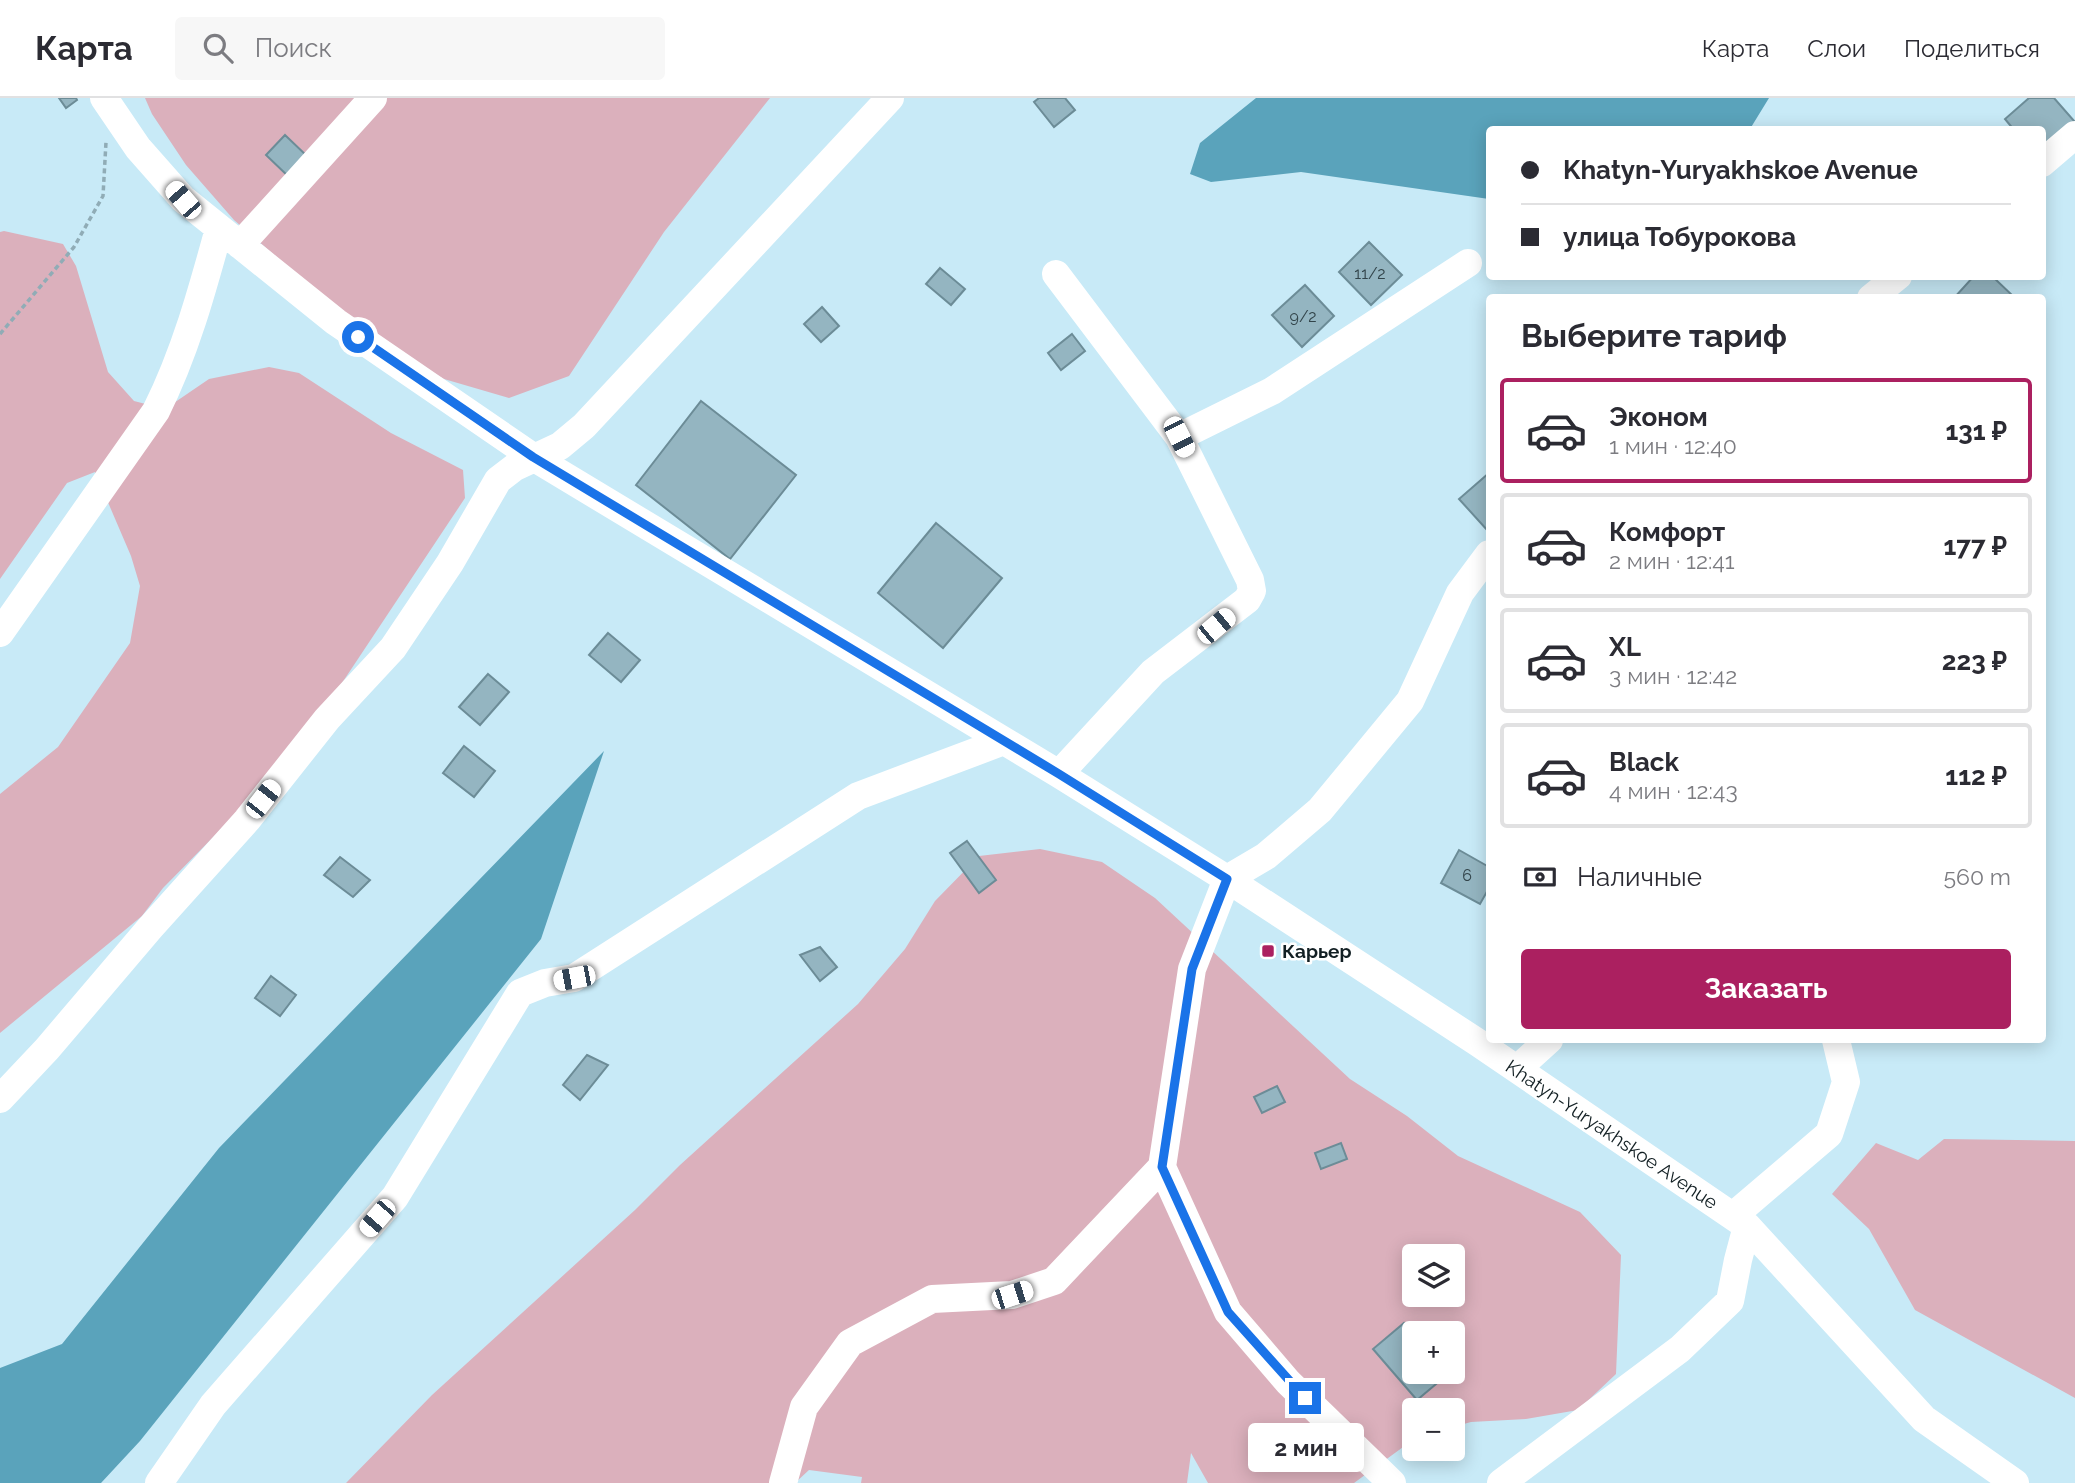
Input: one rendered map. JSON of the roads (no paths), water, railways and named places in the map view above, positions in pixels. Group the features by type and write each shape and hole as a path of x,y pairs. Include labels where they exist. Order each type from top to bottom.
{"street":[{"name":"Khatyn-Yuryakhskoe Avenue","path":"104,98 138,148 183,200 336,322 533,457 1059,774 1227,879 1517,1069 1740,1221 1924,1419 2015,1483"},
{"path":"0,633 156,411 174,376 194,317 230,237 373,98"},
{"path":"0,1099 247,820 327,719 393,648 450,563 498,480 533,457 560,446 584,426 890,98"},
{"path":"2046,160 2075,135"},
{"path":"1179,437 1272,391 1468,263"},
{"path":"1056,274 1179,437 1250,580 1252,591 1248,600 1153,672 1059,774"},
{"path":"1876,294 1893,280"},
{"path":"1392,1483 1288,1381 1228,1312 1162,1167 1192,969 1227,879 1266,856 1320,810 1410,701 1460,593 1486,558"},
{"path":"159,1483 213,1405 395,1198 520,993 545,983 574,978 858,796 1004,741"},
{"path":"1517,1069 1546,1043"},
{"path":"1501,1483 1680,1349 1730,1301 1738,1260 1740,1221 1829,1134 1846,1082 1837,1043"},
{"path":"783,1483 804,1406 850,1343 932,1299 1012,1295 1054,1281 1162,1167"}],"water":[{"path":"1256,98 1769,98 1752,126 1486,126 1486,199 1301,172 1211,182 1190,174 1200,143"},
{"path":"604,751 541,939 140,1441 101,1483 0,1483 0,1368 62,1344 219,1148"}],"place":[{"name":"Карьер","path":"1268,951"}]}
